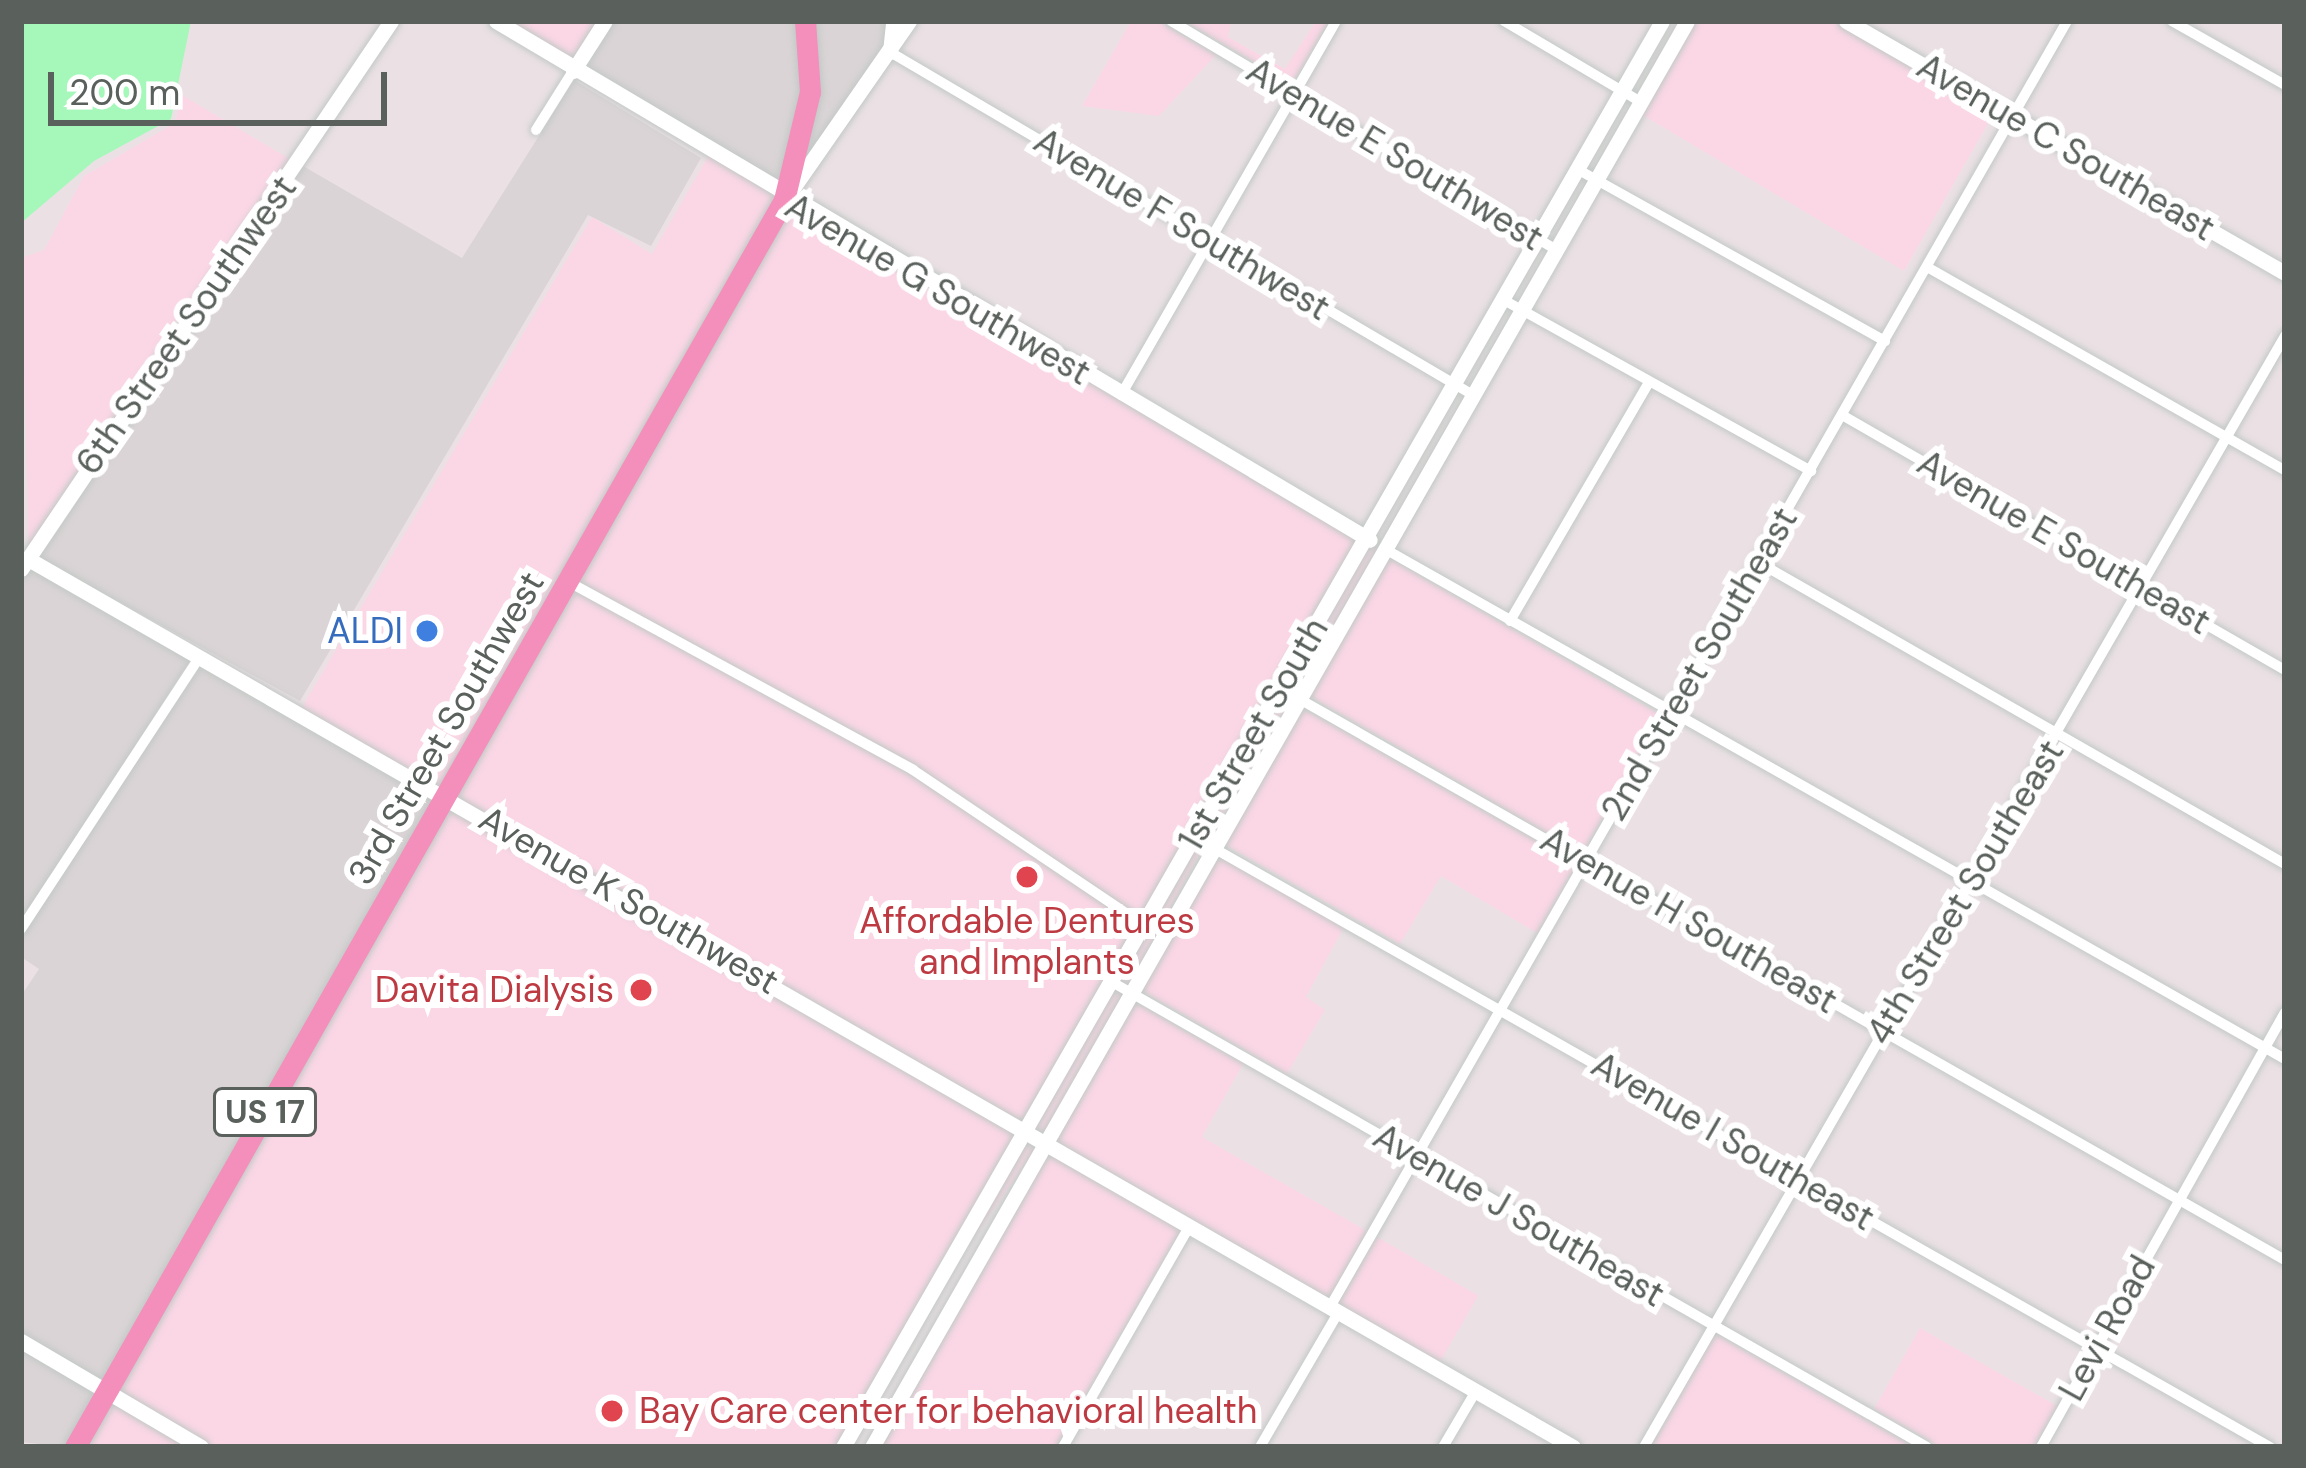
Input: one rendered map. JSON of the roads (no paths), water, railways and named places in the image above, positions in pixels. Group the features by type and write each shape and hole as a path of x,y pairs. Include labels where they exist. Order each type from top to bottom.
{"highway":[{"name":"US 17","path":"784,200 810,92 805,21"},
{"name":"3rd Street Southwest","path":"75,1447 784,200"}],"street":[{"name":"6th Street Southwest","path":"24,561 391,21"},
{"name":"Avenue G Southwest","path":"496,21 784,200 1385,549"},
{"path":"536,130 605,21"},
{"path":"890,52 893,21"},
{"name":"3rd Street Southwest","path":"784,200 909,21"},
{"name":"Avenue E Southwest","path":"1171,21 1556,250"},
{"path":"1121,395 1336,21"},
{"path":"1504,21 1641,102"},
{"name":"1st Street South","path":"843,1447 1662,21"},
{"name":"1st Street South","path":"872,1447 1687,21"},
{"name":"Avenue C Southeast","path":"1846,21 2285,273"},
{"name":"2nd Street Southeast","path":"1260,1447 1416,1156 2067,21"},
{"path":"2172,21 2285,85"},
{"name":"Avenue F Southwest","path":"890,52 1473,395"},
{"path":"1577,169 1885,341"},
{"path":"1927,267 2285,470"},
{"path":"1502,299 1811,471"},
{"name":"4th Street Southeast","path":"1644,1447 2285,336"},
{"path":"1510,621 1648,384"},
{"name":"Avenue E Southeast","path":"1842,415 2285,670"},
{"path":"1385,549 2285,1059"},
{"name":"Avenue K Southwest","path":"24,561 446,795 1573,1447"},
{"path":"1758,562 2285,864"},
{"path":"567,581 904,765 1144,925"},
{"path":"21,929 200,656"},
{"name":"Avenue H Southeast","path":"1280,688 2177,1205 2285,1260"},
{"name":"Avenue I Southeast","path":"1194,837 2270,1447"},
{"name":"Avenue J Southeast","path":"1112,982 1927,1447"},
{"name":"Levi Road","path":"2041,1447 2285,1013"},
{"path":"1063,1447 1189,1227"},
{"path":"21,1341 201,1447"},
{"path":"1443,1447 1476,1391"}],"place":[{"name":"ALDI","path":"427,631"},
{"name":"Affordable Dentures and Implants","path":"1027,877"},
{"name":"Davita Dialysis","path":"641,990"},
{"name":"Bay Care center for behavioral health","path":"612,1411"}]}
